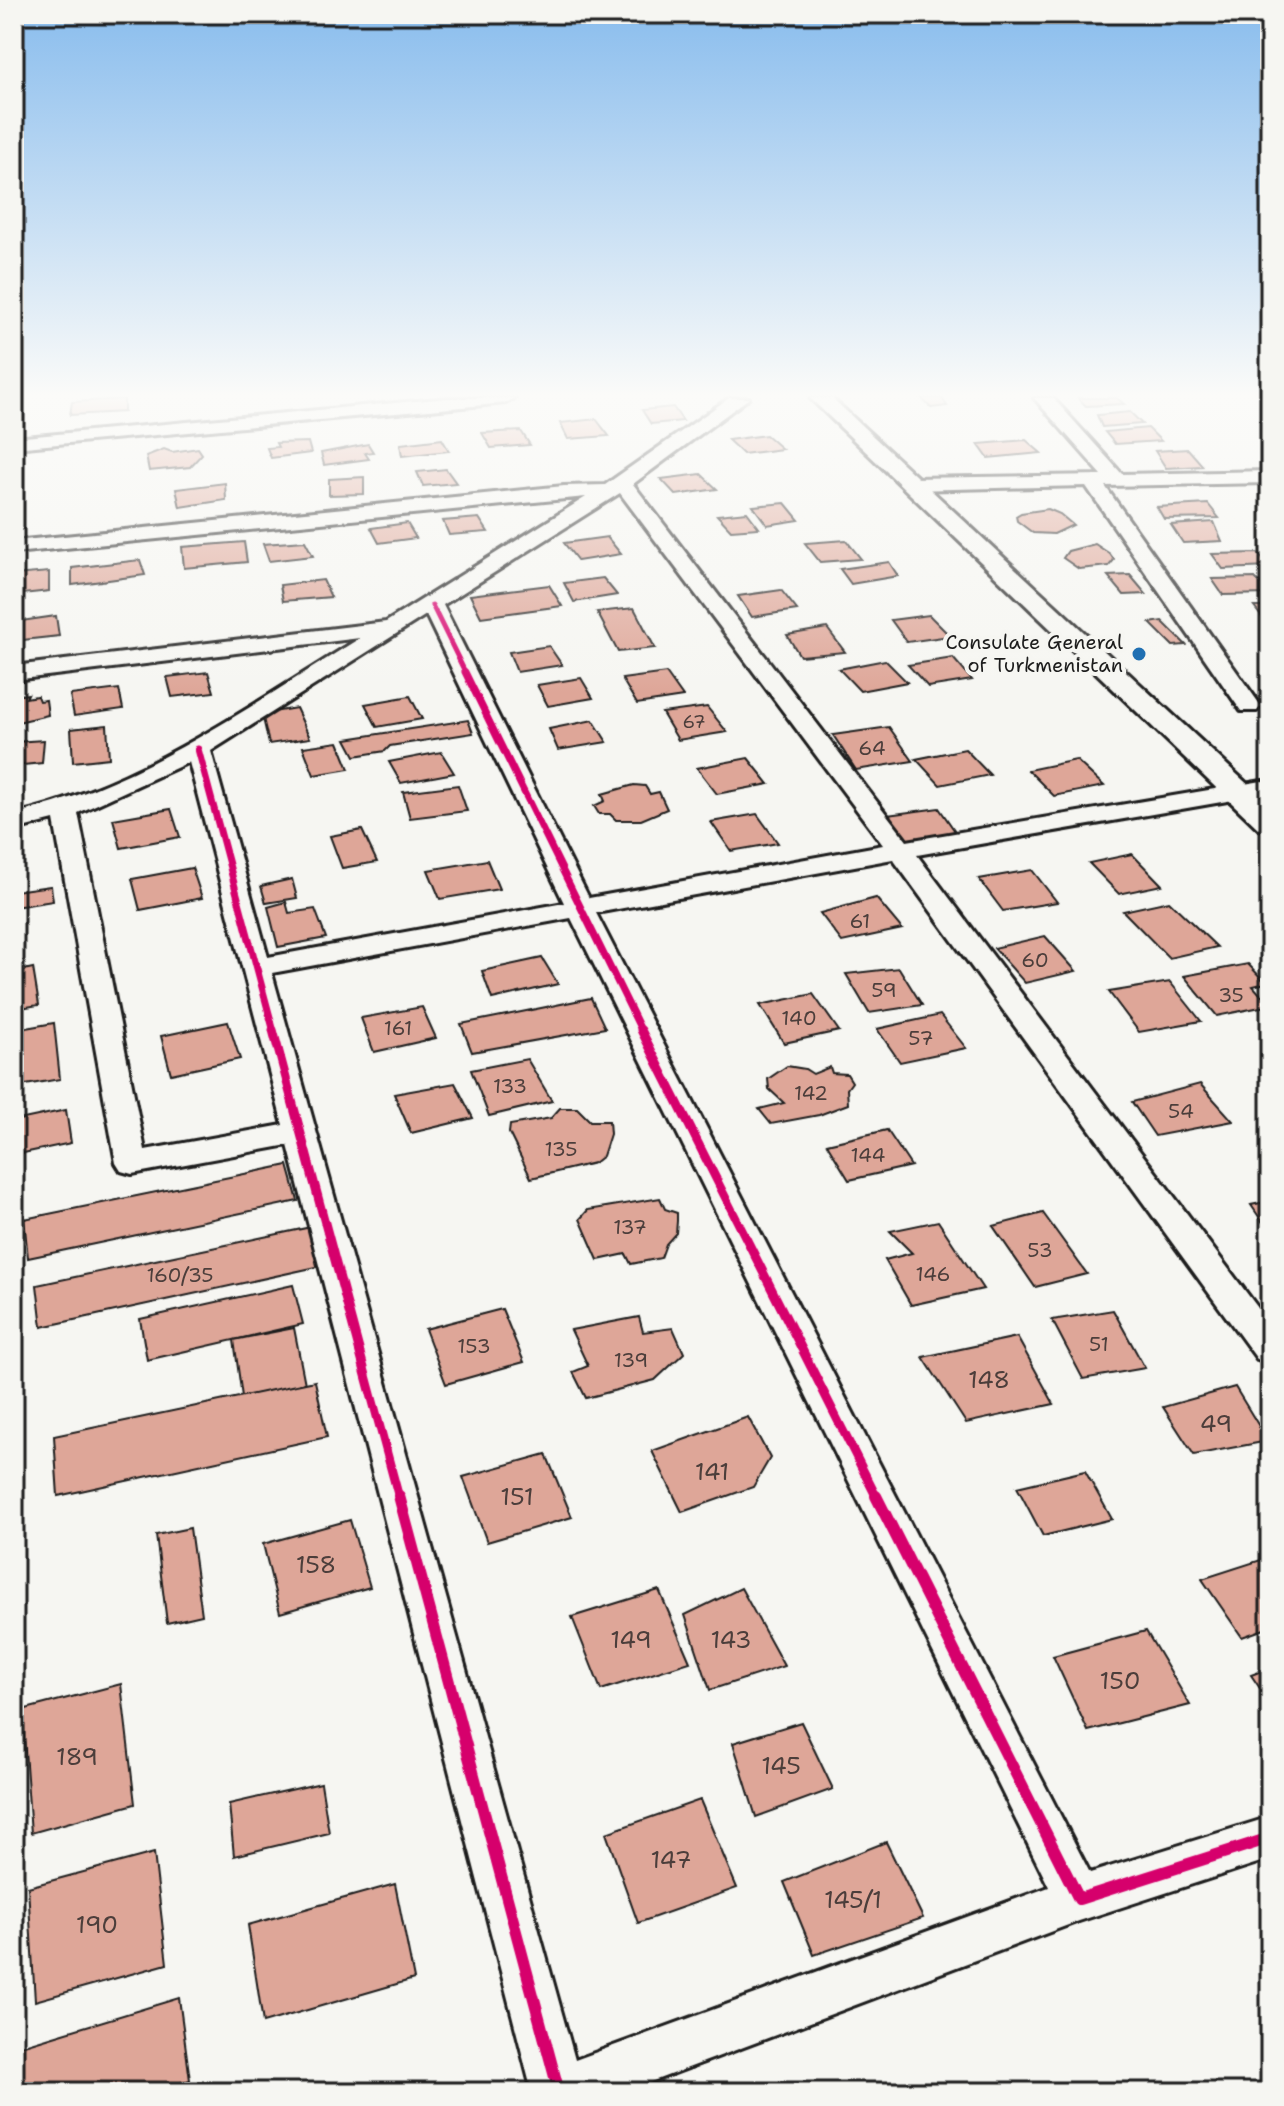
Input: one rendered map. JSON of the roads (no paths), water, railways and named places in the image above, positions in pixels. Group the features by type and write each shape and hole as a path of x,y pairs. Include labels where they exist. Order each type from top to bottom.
{"street":[{"path":"14,547 525,496"},
{"path":"14,673 396,627 436,615 601,496"},
{"path":"621,496 900,850 1270,1350"},
{"path":"936,496 1257,792 1270,822"},
{"path":"1103,496 1249,706"},
{"path":"436,615 581,910 1079,1899"},
{"path":"14,822 65,810 198,749 396,627"},
{"path":"198,749 558,2092 1079,1899 1270,1838"},
{"path":"257,967 900,850 1257,792"},
{"path":"65,810 132,1163 301,1132"}],"place":[{"name":"Consulate General of Turkmenistan","path":"1139,654"}]}
